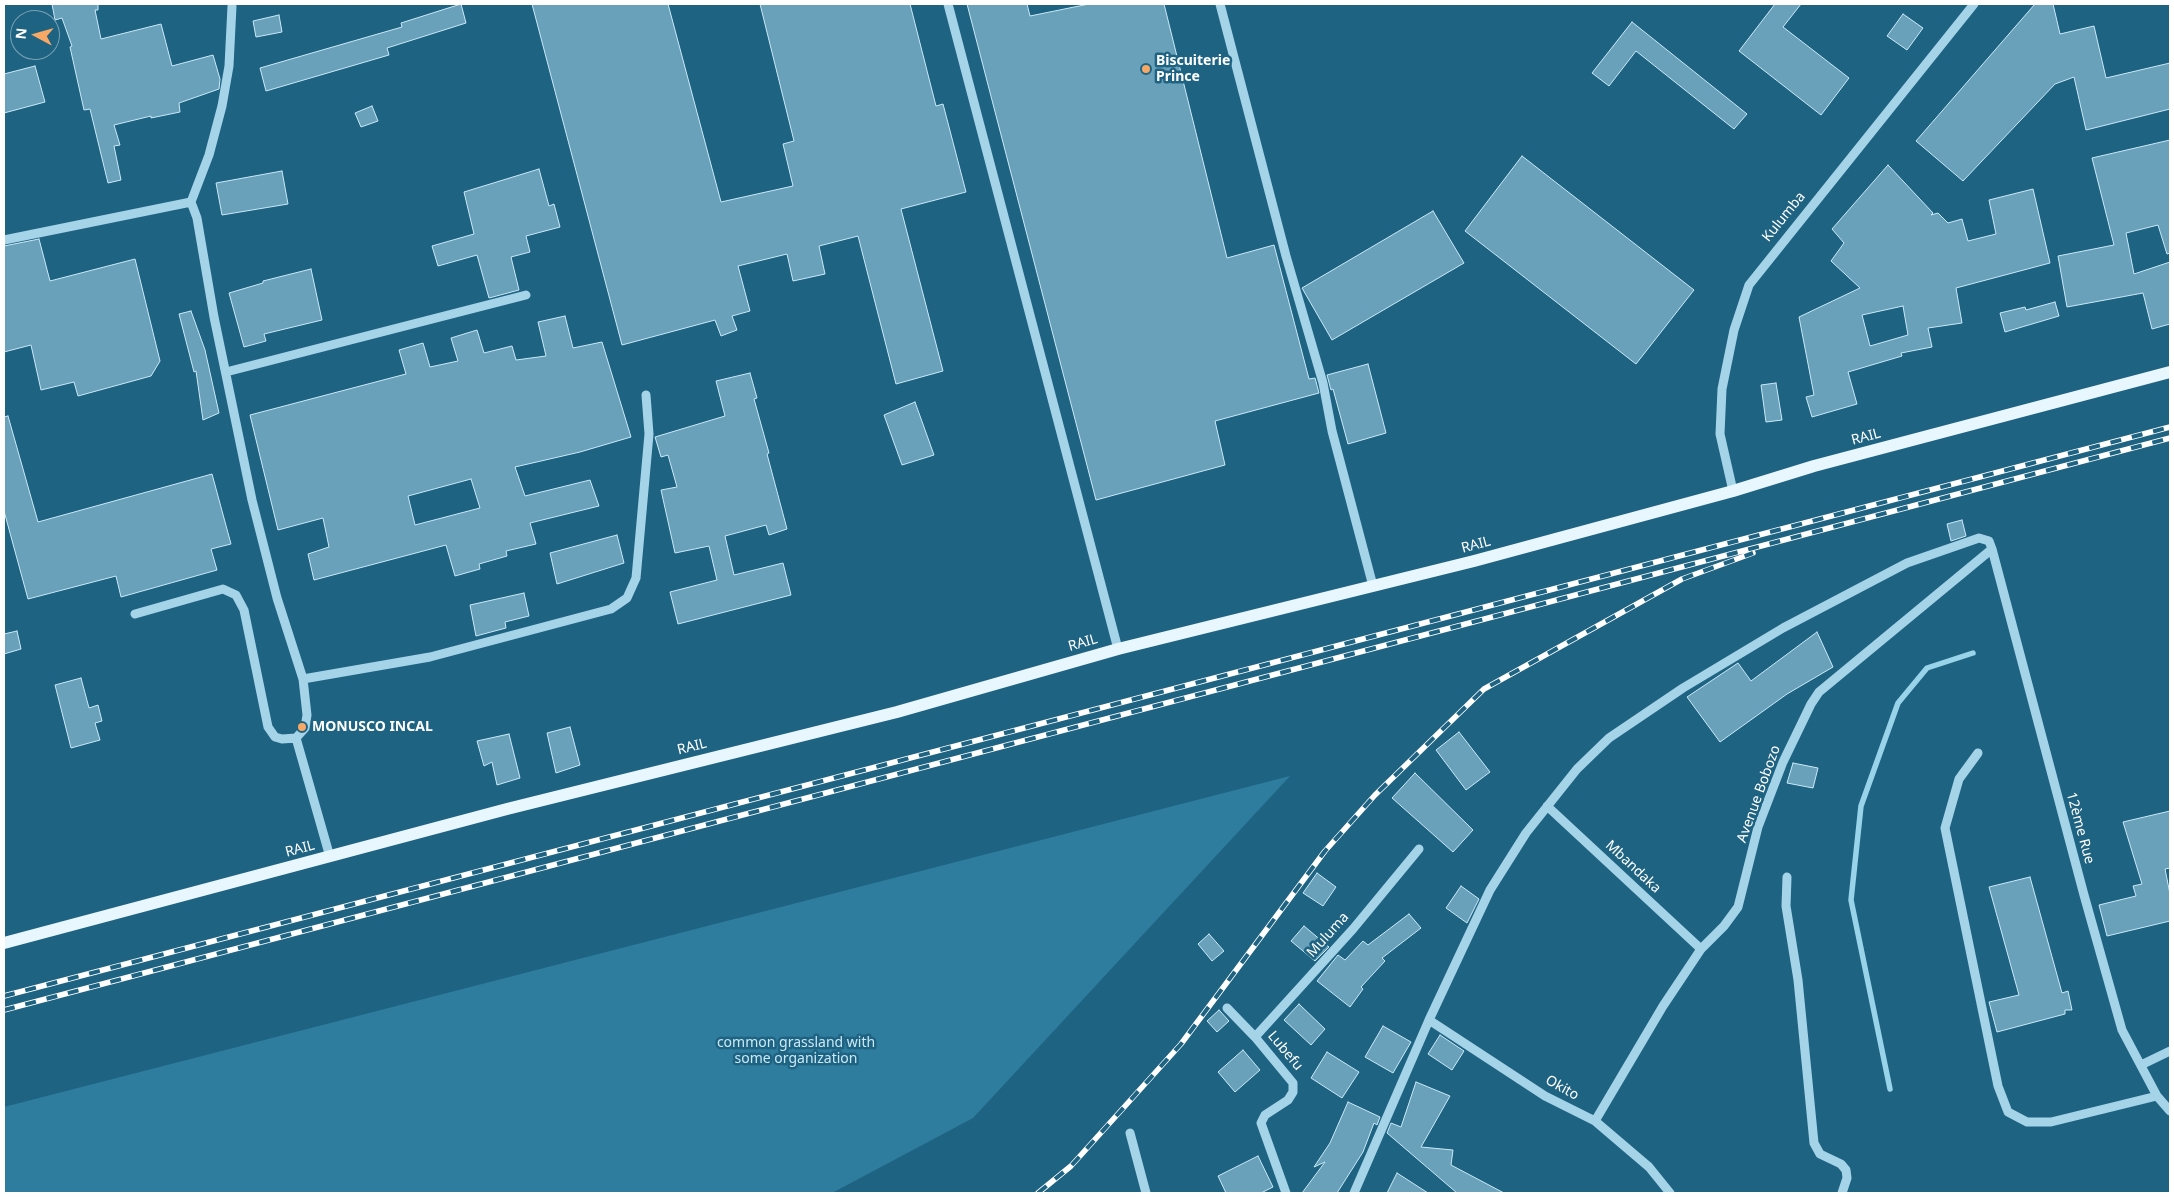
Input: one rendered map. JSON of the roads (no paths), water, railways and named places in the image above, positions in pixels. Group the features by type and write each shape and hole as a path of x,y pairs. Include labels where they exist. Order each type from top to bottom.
{"main road":[{"name":"RAIL","path":"4,943 507,809 898,712 1118,649 1474,561 1733,491 1814,466 2170,372"}],"street":[{"path":"948,4 1118,649"},
{"path":"1220,4 1286,256 1323,383 1332,431 1373,586"},
{"name":"Kulumba","path":"1733,491 1720,434 1722,389 1734,330 1749,285 1974,4"},
{"path":"232,6 229,66 222,106 209,155 191,202 196,218 252,500 277,598 303,679 307,715 305,728 296,738"},
{"path":"4,240 191,202"},
{"path":"226,372 526,295"},
{"path":"303,679 430,657 611,609 627,598 636,578 649,434 646,395"},
{"path":"1354,1193 1429,1020 1490,890 1526,833 1577,769 1609,738 1699,678 1783,628 1907,563 1979,538 1990,545"},
{"name":"Avenue Bobozo","path":"1595,1121 1663,1006 1701,948 1724,926 1738,907 1758,827 1783,762 1811,704 1819,692 1990,545"},
{"name":"12ème Rue","path":"1990,545 2122,1030 2157,1096 2170,1111"},
{"path":"135,614 223,589 236,595 244,610 268,727 275,737 296,738"},
{"path":"296,738 330,857"},
{"path":"1978,753 1959,780 1945,828 1998,1086 2008,1112 2027,1122 2051,1122 2157,1096"},
{"name":"Mbandaka","path":"1547,806 1701,948"},
{"name":"Muluma","path":"1255,1037 1353,929 1419,849"},
{"path":"1787,877 1786,906 1798,980 1814,1143 1820,1154 1841,1164 1846,1170 1847,1178 1842,1193"},
{"name":"Lubefu","path":"1227,1008 1255,1037 1294,1083 1293,1092 1288,1100 1265,1115 1261,1123 1286,1193"},
{"name":"Okito","path":"1429,1020 1545,1096 1595,1121 1649,1167 1670,1193"},
{"path":"2140,1065 2170,1051"},
{"path":"1130,1133 1146,1193"}],"waterway":[{"path":"1890,1089 1851,900 1861,806 1898,703 1927,668 1973,653"}],"railway":[{"path":"4,996 2170,427"},
{"path":"4,1010 2170,438"},
{"path":"1038,1193 1071,1166 1181,1044 1325,851 1375,795 1484,689 1682,579 1753,553"}],"place":[{"name":"Biscuiterie Prince","path":"1146,69"},
{"name":"MONUSCO INCAL","path":"302,727"}],"park label":[{"name":"common grassland with some organization","path":"796,1052"}]}
